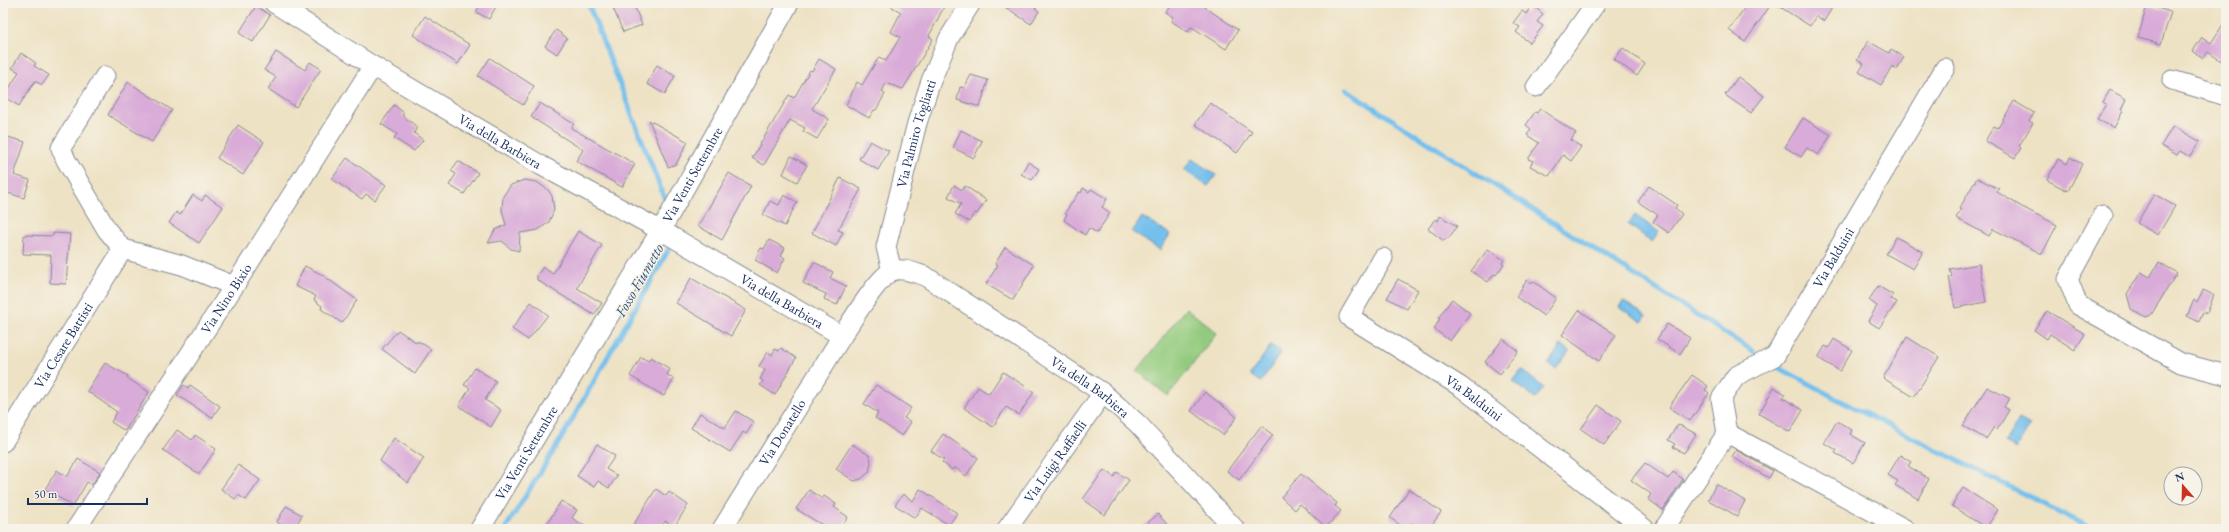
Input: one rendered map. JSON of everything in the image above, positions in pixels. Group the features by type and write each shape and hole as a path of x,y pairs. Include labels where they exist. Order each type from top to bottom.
{"street":[{"name":"Via della Barbiera","path":"274,3 373,66 542,166 668,223 686,245 842,336"},
{"name":"Via Venti Settembre","path":"480,529 668,223 789,3"},
{"name":"Via Palmiro Togliatti","path":"892,271 886,247 917,123 931,81 949,38 971,3"},
{"path":"1536,87 1596,3"},
{"name":"Via Nino Bixio","path":"76,529 234,286 373,66"},
{"name":"Via Balduini","path":"1727,433 1721,399 1736,376 1775,356 1946,68"},
{"path":"105,76 61,148 66,160 107,230 123,249 182,265 234,286"},
{"path":"2172,80 2226,96"},
{"path":"2103,215 2068,279 2078,305 2181,363 2226,375"},
{"name":"Via Cesare Battisti","path":"3,442 123,249"},
{"name":"Via Balduini","path":"1383,258 1350,317 1461,387 1645,529"},
{"name":"Via della Barbiera","path":"892,271 905,270 925,276 1103,393 1138,424 1235,529"},
{"path":"842,336 881,280 892,271"},
{"name":"Via Donatello","path":"722,529 842,336"},
{"name":"Via Luigi Raffaelli","path":"1006,529 1103,393"},
{"path":"1664,529 1727,433 1905,529"}],"green space":[{"path":"1186,308 1217,333 1168,396 1137,371"}],"water":[{"path":"1192,159 1216,175 1208,186 1184,170"},
{"path":"1635,215 1659,232 1652,242 1628,224"},
{"path":"1142,217 1170,234 1160,250 1132,232"},
{"path":"1623,301 1646,316 1642,322 1619,307"},
{"path":"1271,345 1281,352 1261,382 1250,375"},
{"path":"1561,345 1569,351 1556,369 1548,364"},
{"path":"1522,370 1544,388 1535,399 1513,381"},
{"path":"2019,419 2030,425 2016,449 2005,443"}],"building":[{"path":"481,3 498,3 489,19 476,12"},
{"path":"611,3 633,3 642,25 623,32"},
{"path":"885,3 946,3 929,36 933,39 903,89 886,83 882,92 885,94 876,110 874,110 869,118 846,105 857,82 862,85 879,57 886,61 900,37 891,32 901,12"},
{"path":"999,3 1039,3 1035,8 1039,11 1031,24"},
{"path":"1172,3 1199,3 1238,30 1226,49 1195,29 1191,27 1188,32 1171,21 1173,17 1165,12"},
{"path":"1748,3 1772,3 1745,42 1729,30"},
{"path":"1774,3 1825,3 1832,8 1824,21 1816,16 1810,26"},
{"path":"1532,5 1543,14 1537,22 1543,26 1530,43 1516,32 1520,27 1513,23 1522,11 1526,14"},
{"path":"2147,5 2171,12 2161,44 2138,38"},
{"path":"256,6 270,15 253,42 239,33"},
{"path":"425,16 470,45 458,64 413,35"},
{"path":"2226,20 2226,64 2208,52 2203,58 2193,51 2202,37 2211,43"},
{"path":"556,30 567,38 557,54 545,46"},
{"path":"1868,41 1889,53 1891,49 1904,57 1897,69 1892,66 1881,85 1859,72 1864,64 1857,60"},
{"path":"1623,48 1645,64 1637,76 1614,59"},
{"path":"276,52 305,70 310,62 321,69 296,107 268,89 276,77 264,70"},
{"path":"21,53 36,63 34,66 49,75 42,85 35,81 19,106 4,97 19,72 12,68"},
{"path":"490,58 534,86 523,105 478,76"},
{"path":"819,59 836,69 812,109 829,119 817,139 803,131 805,128 790,120 764,165 752,158 789,95 794,98 810,70 812,71"},
{"path":"657,65 675,76 665,94 647,84"},
{"path":"971,75 988,80 980,107 957,100 960,87 964,88"},
{"path":"1738,77 1764,96 1751,113 1725,95"},
{"path":"128,82 172,110 152,142 108,115"},
{"path":"2110,90 2126,99 2121,110 2123,111 2114,128 2097,119 2106,104 2103,102"},
{"path":"2014,101 2034,113 2029,121 2033,123 2019,146 2021,148 2015,158 1985,141 1994,126 1998,128"},
{"path":"540,103 574,124 571,128 635,164 622,187 576,161 583,150 531,117"},
{"path":"1210,103 1252,132 1237,153 1195,124"},
{"path":"394,105 404,113 402,115 417,127 414,133 423,140 414,151 394,138 397,134 381,124"},
{"path":"1540,109 1576,133 1571,140 1581,147 1571,161 1563,155 1549,176 1530,166 1533,161 1528,159 1539,143 1527,135 1531,129 1526,125 1535,112 1537,113"},
{"path":"1803,118 1831,135 1818,155 1807,148 1801,157 1785,147"},
{"path":"649,120 688,142 676,164 668,167"},
{"path":"238,125 264,142 243,175 217,158"},
{"path":"2173,126 2199,141 2190,157 2180,151 2177,155 2161,146"},
{"path":"961,130 982,141 974,158 953,148"},
{"path":"8,137 25,142 14,175 30,180 24,198 8,193 6,202 3,201 3,152"},
{"path":"870,141 889,151 878,170 859,159"},
{"path":"791,156 807,165 797,182 783,174"},
{"path":"2070,157 2082,164 2068,191 2047,180 2058,159 2067,164"},
{"path":"347,158 386,185 375,200 366,194 362,199 332,179"},
{"path":"458,161 478,173 464,194 449,185 456,174 451,171"},
{"path":"1028,162 1039,169 1032,180 1021,174"},
{"path":"729,173 751,186 722,240 698,226"},
{"path":"840,178 861,189 838,230 843,232 836,246 812,233"},
{"path":"1977,178 1999,189 1997,192 2022,207 2057,225 2042,254 1993,229 1989,236 1956,218 1961,210 1959,209"},
{"path":"524,180 537,182 548,190 552,196 554,210 549,222 538,230 520,233 519,251 511,249 502,241 488,243 495,230 506,225 502,210 503,196 511,185"},
{"path":"954,185 962,190 965,186 986,200 977,214 974,213 969,222 955,214 961,204 948,197"},
{"path":"1649,186 1677,205 1675,208 1682,214 1669,233 1653,222 1658,215 1638,202"},
{"path":"1083,188 1089,192 1091,189 1107,199 1102,207 1110,213 1097,233 1089,228 1085,235 1064,220 1067,214 1065,213 1079,192 1081,193"},
{"path":"2154,194 2175,206 2158,235 2137,223"},
{"path":"193,195 202,201 205,195 223,207 199,243 169,223 176,212 180,215"},
{"path":"784,195 797,202 785,226 763,215 770,201 779,205"},
{"path":"1440,216 1457,226 1449,238 1444,241 1428,229 1435,219 1438,221"},
{"path":"578,231 602,245 577,288 602,303 594,315 537,280 537,275 543,267 553,274"},
{"path":"53,233 70,234 66,284 50,283 51,255 23,254 24,235 53,236"},
{"path":"1896,237 1923,252 1913,269 1886,254"},
{"path":"769,240 785,248 781,256 785,258 777,273 755,260 761,248 764,249"},
{"path":"1005,247 1034,265 1013,300 986,284 998,265 995,264"},
{"path":"1488,249 1504,260 1502,263 1504,264 1496,275 1494,274 1488,282 1471,271"},
{"path":"814,262 833,272 830,278 846,286 837,305 824,299 826,294 803,283"},
{"path":"2159,262 2177,273 2151,315 2146,317 2131,309 2127,294 2141,272 2150,277"},
{"path":"1979,264 1986,302 1955,308 1949,277 1952,276 1950,269"},
{"path":"305,266 321,274 357,300 342,323 321,309 322,306 314,300 316,296 295,286"},
{"path":"691,278 746,310 731,336 676,303"},
{"path":"1398,279 1418,290 1407,309 1387,298"},
{"path":"1527,280 1531,283 1533,281 1556,298 1544,316 1516,297"},
{"path":"1878,286 1893,295 1891,299 1897,302 1879,328 1868,321 1877,306 1869,300"},
{"path":"2203,290 2214,295 2207,313 2203,312 2199,322 2187,316 2194,300 2197,302"},
{"path":"1452,299 1470,313 1450,341 1434,329 1440,319 1438,318"},
{"path":"531,302 548,315 528,340 512,329"},
{"path":"1579,310 1616,335 1599,361 1562,335"},
{"path":"2047,311 2085,334 2075,350 2050,334 2047,339 2034,330"},
{"path":"1667,324 1690,338 1680,354 1657,339"},
{"path":"398,330 417,343 418,341 431,349 415,374 382,349"},
{"path":"1907,337 1939,357 1914,397 1883,378"},
{"path":"1503,339 1518,351 1500,374 1485,362"},
{"path":"1834,339 1852,350 1840,371 1818,358 1825,346 1829,348"},
{"path":"781,348 796,358 775,395 760,385 763,381 760,379 765,370 759,366 768,352 772,355 775,349 779,351"},
{"path":"641,357 648,361 651,357 670,369 667,375 674,379 664,396 630,376"},
{"path":"105,363 128,376 127,378 149,392 125,431 111,422 117,412 87,391"},
{"path":"475,368 496,381 485,400 501,410 491,427 459,406 470,388 464,385"},
{"path":"1003,372 1034,392 1019,415 1006,407 993,427 964,408 978,387 989,394"},
{"path":"1692,375 1708,386 1705,390 1709,393 1690,421 1669,407"},
{"path":"184,385 188,388 190,385 220,406 212,418 177,395"},
{"path":"876,385 911,408 904,418 911,422 902,436 875,418 878,413 864,404"},
{"path":"1774,387 1785,394 1783,398 1803,410 1790,432 1759,414"},
{"path":"1987,387 2009,398 2004,407 2009,410 1997,430 1994,427 1986,439 1963,426"},
{"path":"1205,392 1237,417 1223,435 1191,411"},
{"path":"1598,405 1621,421 1604,445 1581,429"},
{"path":"736,411 754,422 746,434 743,432 730,452 691,428 700,413 725,428"},
{"path":"1837,421 1852,430 1850,434 1865,443 1853,463 1835,453 1837,450 1824,443"},
{"path":"1678,424 1696,434 1684,453 1673,447 1675,444 1668,440"},
{"path":"1261,426 1273,435 1239,480 1227,471"},
{"path":"177,430 192,440 195,435 216,449 199,474 163,450"},
{"path":"943,434 978,458 966,476 954,467 952,470 942,462 944,460 931,451"},
{"path":"394,438 424,458 408,483 380,461"},
{"path":"597,444 615,456 606,469 617,476 609,488 598,481 594,487 577,476"},
{"path":"852,444 870,456 871,463 869,472 861,479 854,481 836,469"},
{"path":"1736,450 1773,471 1769,478 1732,457"},
{"path":"1900,455 1911,462 1908,466 1929,479 1918,499 1895,485 1898,481 1888,475"},
{"path":"78,459 100,472 92,485 87,482 73,506 45,489 57,470 67,477"},
{"path":"1645,463 1668,479 1673,472 1683,479 1663,510 1648,499 1651,494 1631,480"},
{"path":"238,465 260,480 246,500 238,495 235,499 221,489"},
{"path":"1104,470 1114,477 1117,472 1129,480 1105,515 1083,499"},
{"path":"1301,474 1337,503 1335,506 1341,511 1326,527 1300,504 1295,510 1281,497"},
{"path":"1716,484 1745,501 1737,516 1708,500"},
{"path":"1963,488 1998,510 1986,528 1952,506"},
{"path":"656,489 666,496 669,492 688,505 674,527 665,521 661,529 631,529"},
{"path":"920,489 957,513 949,525 922,508 915,518 895,505 903,494 913,501"},
{"path":"1409,489 1441,512 1429,529 1420,529 1411,523 1406,529 1390,518"},
{"path":"809,490 822,499 824,496 836,504 834,507 848,517 840,529 829,529 796,509"},
{"path":"561,501 577,510 572,518 589,529 544,529"},
{"path":"286,506 302,515 294,529 288,529 277,522"},
{"path":"1158,514 1171,529 1140,529"}],"waterway":[{"name":"Fosso Fiumetto","path":"588,3 668,207"},
{"path":"1346,90 1753,351"},
{"name":"Fosso Fiumetto","path":"505,529 561,439 673,242"},
{"path":"1774,365 1850,406 2093,529"}]}
